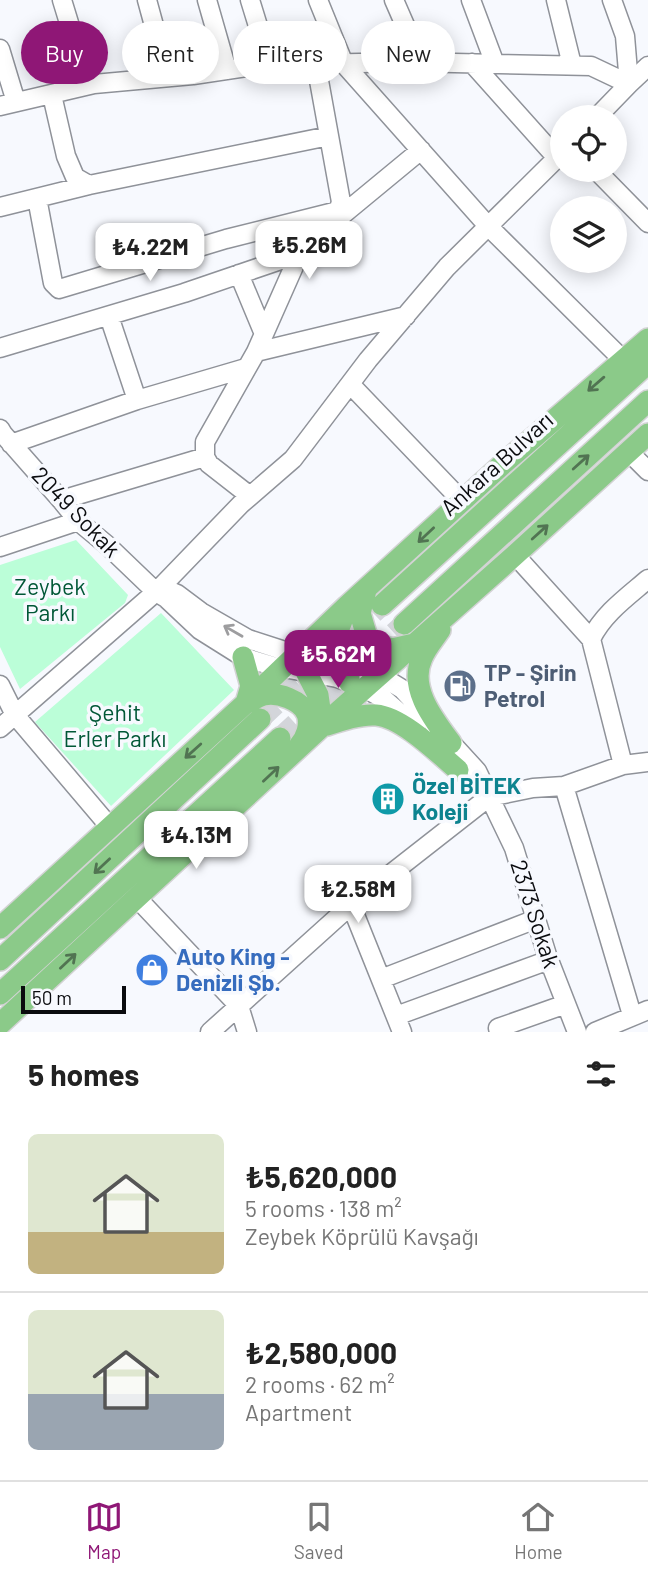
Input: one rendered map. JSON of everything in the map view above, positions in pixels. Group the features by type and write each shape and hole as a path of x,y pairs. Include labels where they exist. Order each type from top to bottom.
{"main road":[{"path":"0,960 253,711 347,606 504,463 648,339"},
{"name":"Ankara Bulvarı","path":"382,605 648,363"},
{"path":"404,624 648,401"},
{"path":"318,730 360,677 415,643 648,434"},
{"path":"366,590 360,613 367,637 392,649 415,643"},
{"path":"347,606 339,628 341,649 360,677"},
{"path":"451,743 428,707 419,686 418,672 421,659 454,609"},
{"path":"243,657 251,686 253,711"},
{"path":"295,665 318,695 318,730"},
{"path":"0,928 110,827 253,711 263,695 283,696 304,710 308,719 304,740 287,745 136,897 0,1024"},
{"path":"0,994 287,745 318,730 356,717 376,715 395,720 458,770"}],"street":[{"path":"62,0 88,85"},
{"path":"148,0 153,21"},
{"path":"207,0 227,70"},
{"path":"250,0 256,21"},
{"path":"318,0 327,21"},
{"path":"394,0 403,21"},
{"path":"471,0 495,64"},
{"path":"556,0 572,65"},
{"path":"612,0 625,36 629,83"},
{"path":"0,49 8,104 88,85 122,82"},
{"path":"455,63 591,66 629,83"},
{"path":"472,64 550,146"},
{"path":"608,105 648,66"},
{"path":"347,67 488,226 624,360"},
{"path":"219,71 233,69"},
{"path":"320,84 341,202 336,216"},
{"path":"51,94 66,156 75,177 89,185"},
{"path":"0,207 89,185 329,136"},
{"path":"250,496 209,464 205,457 205,442 256,352 295,264 311,250 336,216 421,150"},
{"path":"0,728 157,591 250,496 293,459 368,359 447,267 550,164"},
{"path":"608,182 648,223"},
{"path":"37,198 53,283 59,289 226,239 336,216"},
{"path":"0,348 109,316 311,250"},
{"path":"239,274 264,334"},
{"path":"109,316 137,400"},
{"path":"256,352 405,316"},
{"path":"6,437 246,368"},
{"path":"350,384 462,502"},
{"name":"2049 Sokak","path":"6,437 78,522 200,630 243,657 295,665"},
{"path":"628,451 648,471"},
{"path":"61,499 205,457"},
{"path":"0,547 78,522"},
{"path":"515,555 591,639 623,765"},
{"path":"591,639 610,612 648,579"},
{"path":"157,591 177,594 201,612 295,665 360,677 489,797"},
{"name":"2373 Sokak","path":"360,677 402,689 477,771 514,848 549,960 577,1032"},
{"path":"0,685 15,715 110,827"},
{"path":"210,1032 351,905 489,797 533,788 564,786 623,765 648,762"},
{"path":"564,786 640,1013 595,1032"},
{"path":"136,897 239,1006 247,1032"},
{"path":"351,905 399,1024 549,960"},
{"path":"381,979 536,919"},
{"path":"499,1032 498,1028 566,1004"}],"green space":[{"name":"Zeybek Parkı","path":"76,540 128,595 125,603 20,689 0,647 0,565"},
{"name":"Şehit Erler Parkı","path":"161,613 234,690 111,806 35,722"}],"tunnel":[{"path":"260,719 382,605"},
{"path":"280,738 404,624"}],"place":[{"name":"TP - Şirin Petrol","path":"460,686"},
{"name":"Özel BİTEK Koleji","path":"388,799"},
{"name":"Auto King - Denizli Şb.","path":"152,970"}]}
